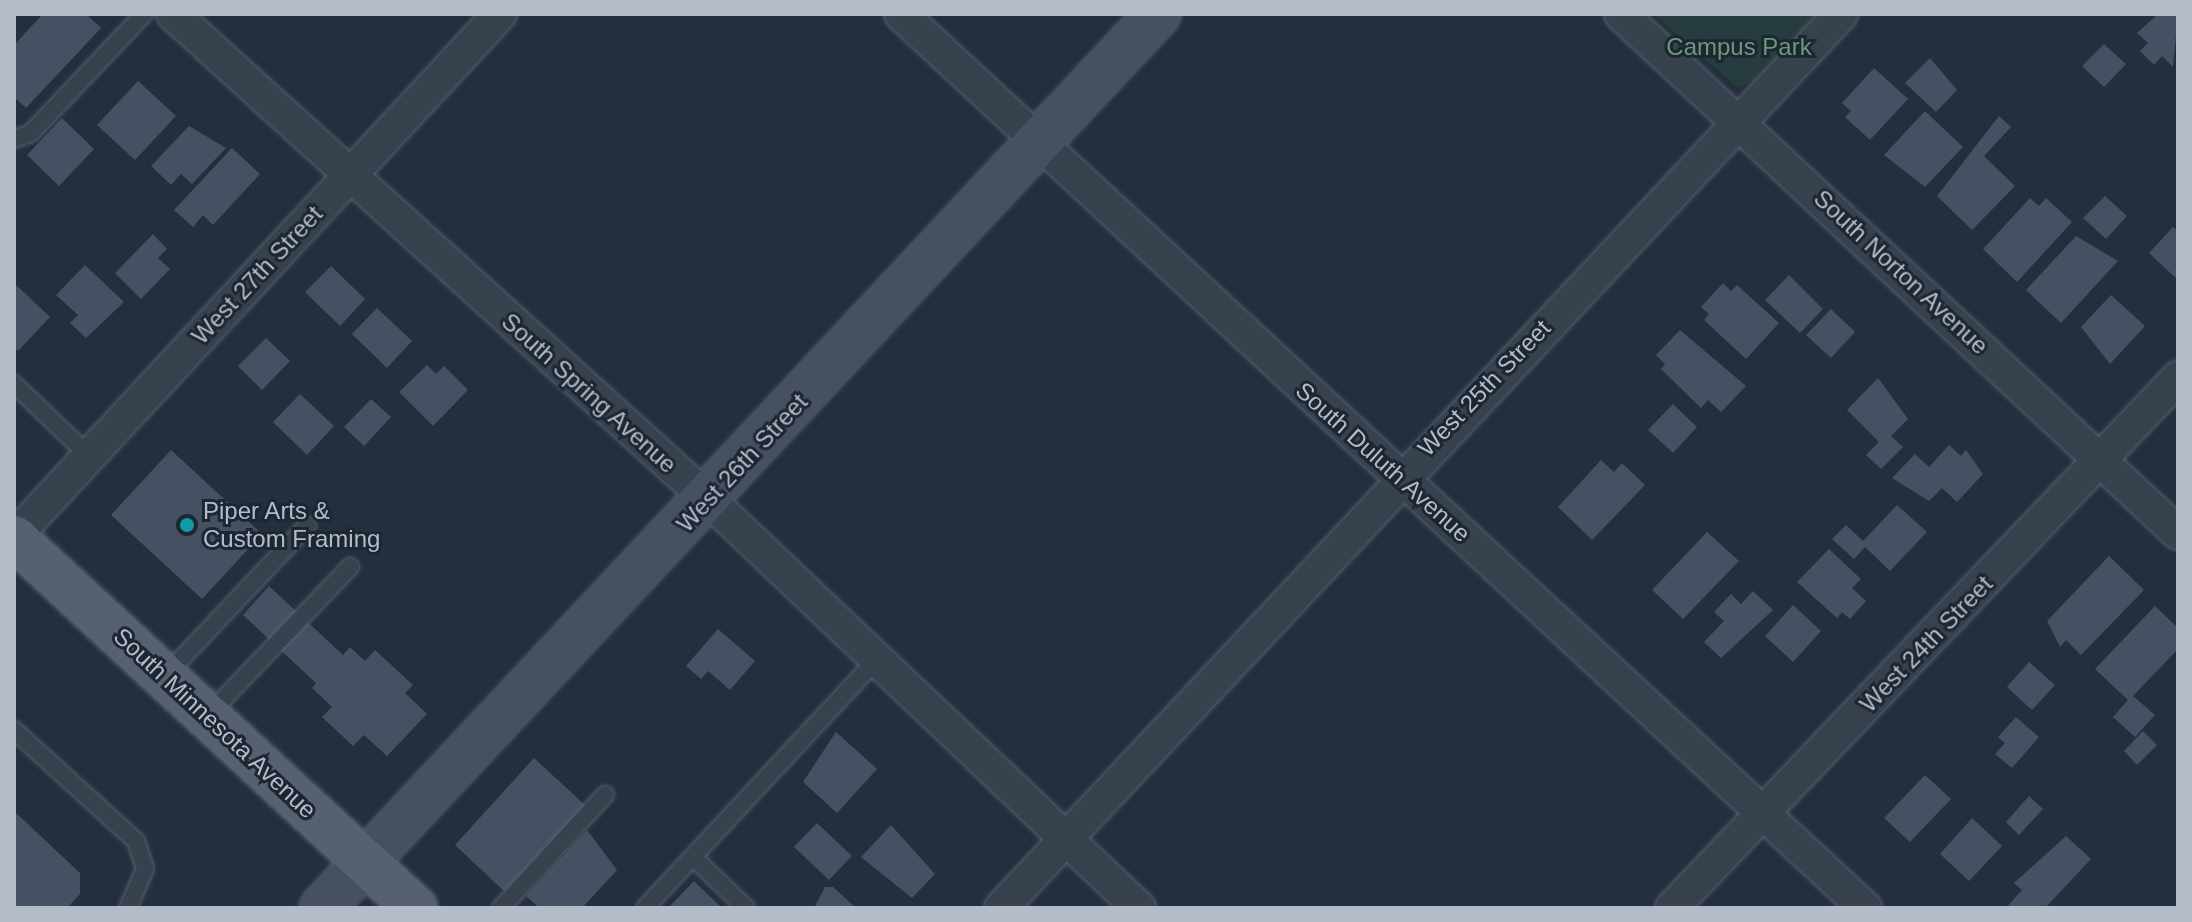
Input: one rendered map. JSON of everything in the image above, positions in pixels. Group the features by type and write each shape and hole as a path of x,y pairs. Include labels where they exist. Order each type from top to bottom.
{"main road":[{"name":"West 26th Street","path":"322,908 709,500 1158,14"},
{"name":"South Minnesota Avenue","path":"17,545 415,908"}],"street":[{"name":"South Spring Avenue","path":"173,14 348,178 709,500 1139,908"},
{"name":"West 27th Street","path":"17,545 89,456 500,14"},
{"name":"South Duluth Avenue","path":"901,14 1865,908"},
{"name":"South Norton Avenue","path":"1621,14 1741,121 2178,533"},
{"name":"West 25th Street","path":"1001,908 1399,476 1841,14"},
{"name":"West 24th Street","path":"1672,908 2178,378"}],"lane":[{"path":"14,139 31,133 144,14"},
{"path":"14,384 89,456"},
{"path":"165,677 307,526"},
{"path":"207,716 350,567"},
{"path":"645,908 876,660"},
{"path":"14,730 136,841 145,869 128,908"},
{"path":"501,908 605,795"},
{"path":"693,857 746,908"}],"green space":[{"name":"Campus Park","path":"1653,14 1817,14 1755,81 1738,88"}],"building":[{"path":"43,14 86,14 101,28 26,108 14,97 14,45"},
{"path":"2158,14 2178,14 2173,67 2162,56 2154,65 2140,51 2148,43 2137,33"},
{"path":"2104,44 2126,64 2104,87 2082,66"},
{"path":"1930,58 1957,90 1936,112 1905,83"},
{"path":"1874,68 1908,99 1870,140 1845,117 1851,111 1842,103"},
{"path":"138,81 176,116 135,160 97,125"},
{"path":"1925,111 1963,147 1925,187 1884,155"},
{"path":"1999,116 2011,127 1984,156 2015,186 1972,230 1937,196"},
{"path":"62,118 94,149 59,186 27,155"},
{"path":"189,126 226,148 192,184 181,174 171,185 151,166"},
{"path":"232,148 260,174 213,225 203,215 193,227 174,210"},
{"path":"2105,196 2127,216 2106,239 2083,218"},
{"path":"2030,198 2039,206 2046,198 2072,222 2017,282 1983,249"},
{"path":"2173,227 2178,231 2178,280 2149,253"},
{"path":"153,234 167,249 158,258 170,269 141,299 115,273"},
{"path":"2076,236 2118,261 2061,323 2026,290"},
{"path":"85,265 124,302 86,338 70,323 78,315 56,295"},
{"path":"331,266 365,299 340,326 305,292"},
{"path":"1789,275 1823,309 1800,333 1765,300"},
{"path":"14,283 50,317 18,351 14,348"},
{"path":"1723,283 1731,291 1737,285 1779,323 1746,359 1704,320 1709,314 1701,307"},
{"path":"2111,295 2145,326 2110,364 2081,327"},
{"path":"377,308 412,341 387,368 352,334"},
{"path":"1831,309 1855,332 1831,358 1806,335"},
{"path":"1680,330 1746,386 1721,412 1708,400 1701,408 1661,369 1665,364 1656,355"},
{"path":"266,338 290,361 262,390 238,366"},
{"path":"427,365 436,374 444,366 468,390 433,426 399,392"},
{"path":"1878,378 1908,419 1891,436 1903,447 1881,469 1866,455 1879,442 1847,410"},
{"path":"300,394 334,426 307,455 273,422"},
{"path":"371,399 391,417 364,446 344,427"},
{"path":"1673,404 1697,427 1673,453 1648,430"},
{"path":"1949,445 1961,456 1966,450 1983,474 1957,502 1942,488 1929,501 1892,478 1915,454 1929,467"},
{"name":"Piper Arts & Custom Framing","path":"171,450 262,534 202,599 111,515"},
{"path":"1601,460 1614,472 1622,463 1645,485 1592,540 1558,507"},
{"path":"1897,505 1927,532 1890,571 1865,547 1854,559 1832,539 1846,525 1863,541"},
{"path":"1707,532 1739,561 1683,619 1652,590"},
{"path":"1829,549 1861,579 1852,588 1866,601 1850,619 1842,612 1837,618 1797,582"},
{"path":"2109,556 2144,590 2081,655 2066,640 2060,647 2047,621"},
{"path":"269,586 343,655 350,647 365,661 375,650 413,685 405,693 427,714 387,756 364,735 353,746 322,717 332,707 312,688 316,683 243,615"},
{"path":"1753,591 1773,610 1721,658 1704,642 1724,621 1714,612 1731,594 1741,604"},
{"path":"1793,605 1821,631 1793,662 1765,636"},
{"path":"2155,606 2178,628 2178,649 2133,696 2155,715 2135,737 2113,717 2128,700 2095,669"},
{"path":"718,629 755,661 730,690 708,671 701,679 686,666"},
{"path":"2029,662 2055,685 2032,710 2007,687"},
{"path":"2016,717 2039,737 2012,768 1995,754 2005,743 1998,737"},
{"path":"2143,731 2157,745 2137,765 2124,751"},
{"path":"836,732 877,769 837,813 803,782"},
{"path":"534,758 585,805 505,892 455,845"},
{"path":"1925,775 1951,799 1910,842 1884,818"},
{"path":"2029,796 2043,809 2019,835 2006,822"},
{"path":"14,811 80,873 80,894 67,908 14,908"},
{"path":"1972,818 2002,846 1969,881 1940,854"},
{"path":"817,823 852,856 829,880 794,847"},
{"path":"891,825 935,874 912,898 861,857"},
{"path":"587,830 617,870 582,908 539,908 526,896"},
{"path":"2066,836 2091,859 2045,908 2006,908 2022,890 2014,883"},
{"path":"694,881 722,908 668,908"},
{"path":"825,887 833,887 856,908 814,908"}],"place":[{"name":"Piper Arts & Custom Framing","path":"187,525"}]}
